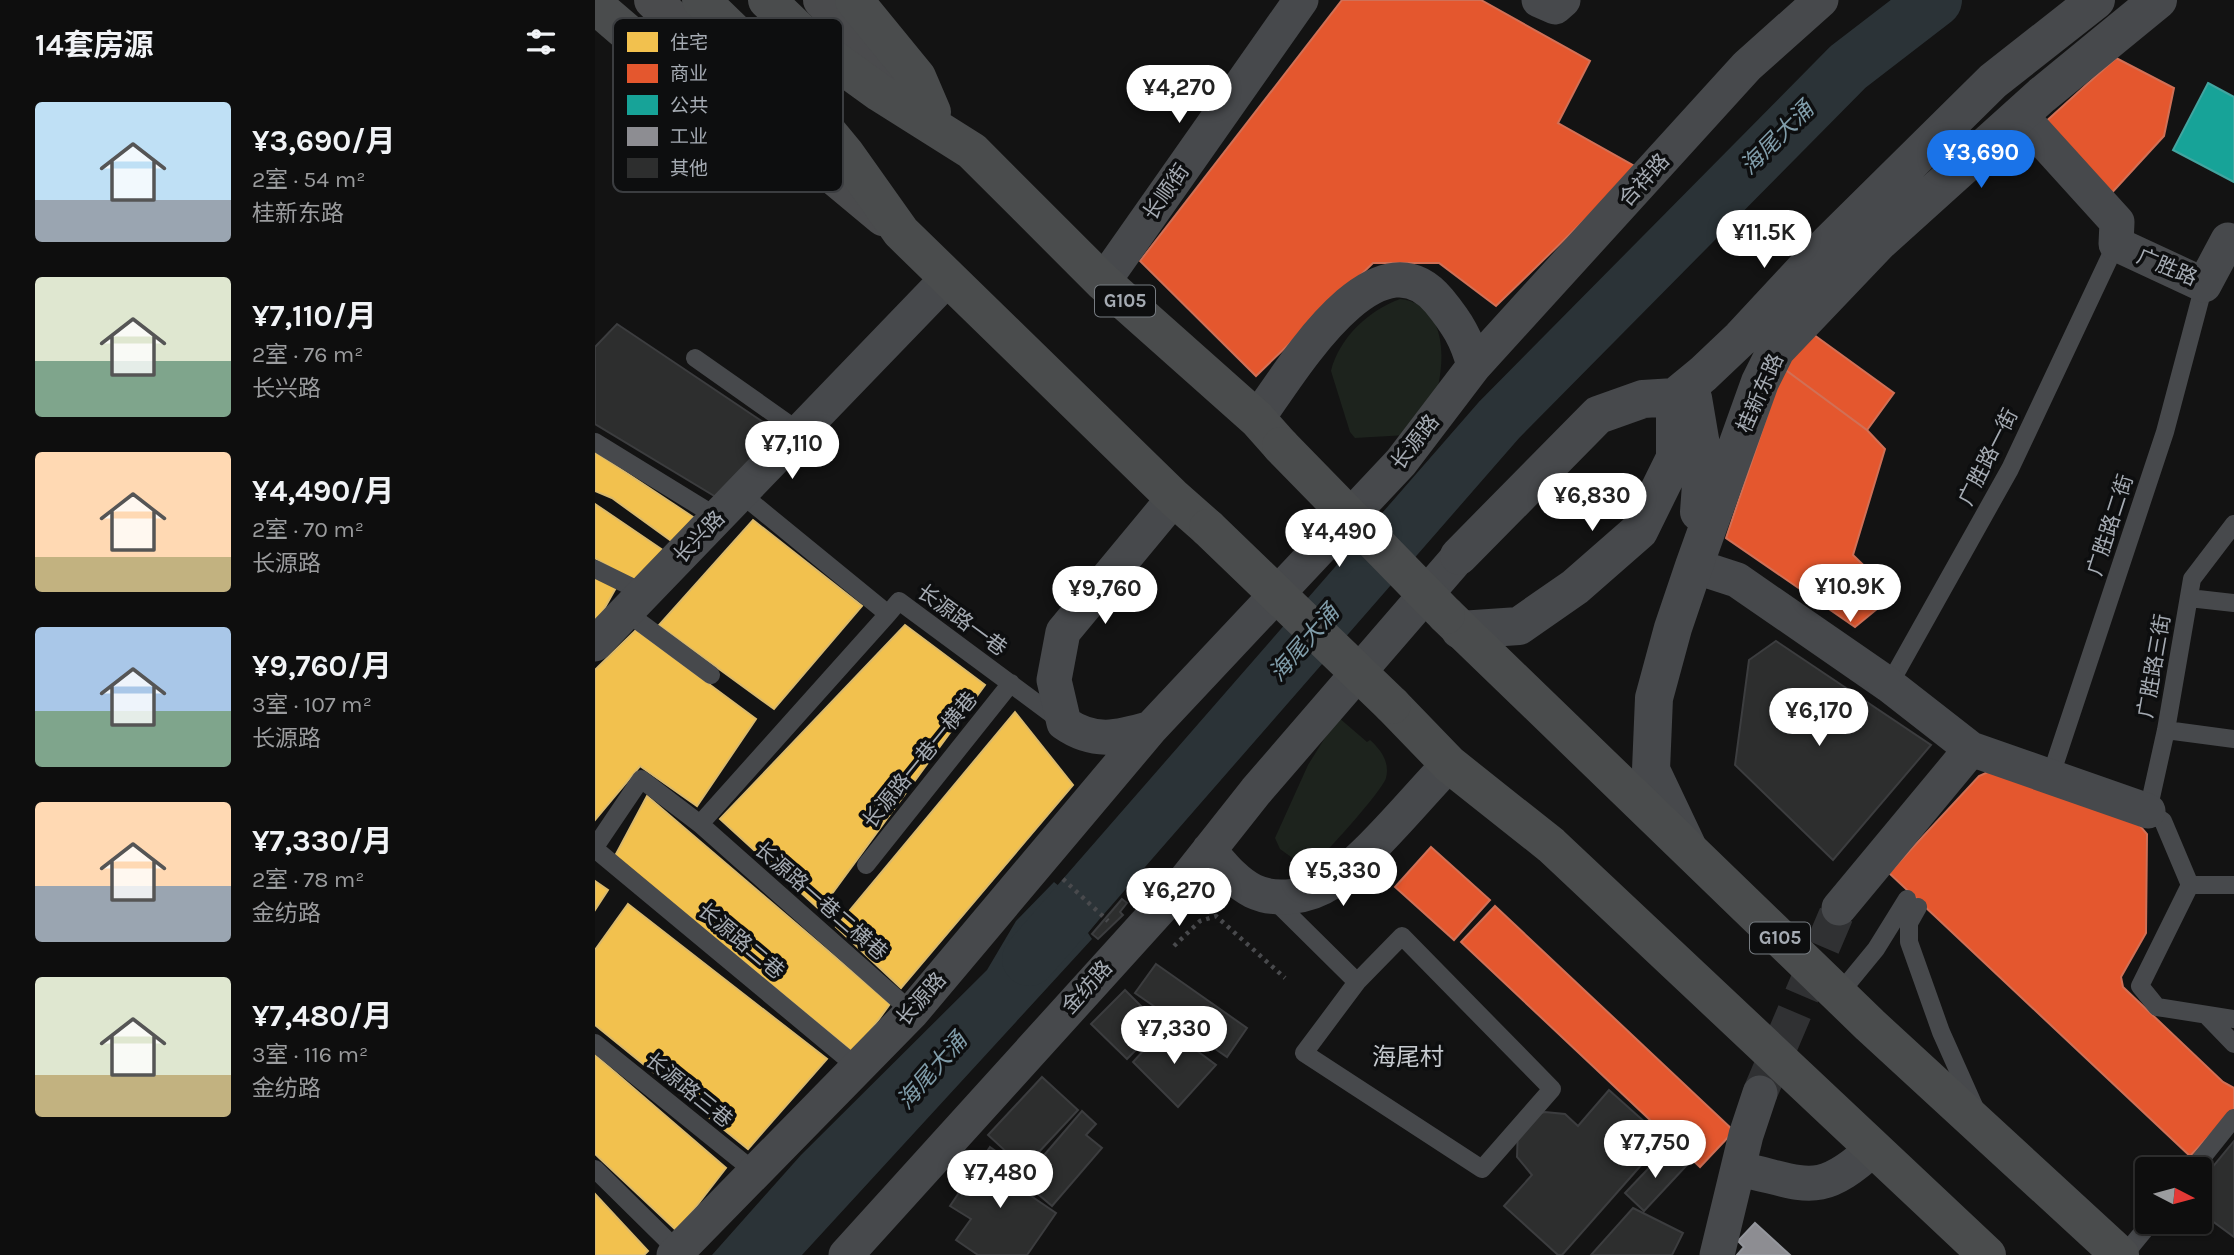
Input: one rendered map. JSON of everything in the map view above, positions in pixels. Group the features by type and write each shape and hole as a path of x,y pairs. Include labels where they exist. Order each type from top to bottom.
{"highway":[{"path":"701,0 720,18"},
{"name":"G105","path":"767,0 786,18"},
{"path":"854,0 917,77 932,112"},
{"path":"595,5 613,20"},
{"name":"G105","path":"843,66 972,151 1103,282 1269,433 1453,623 1544,707 1688,850 1985,1132 2122,1255"},
{"path":"843,151 901,232 1174,498 1392,705 1449,764 1551,845 1987,1255"}],"main road":[{"path":"653,0 672,18"},
{"path":"822,0 840,18"},
{"path":"843,21 972,151"},
{"path":"843,184 901,232"}],"street":[{"name":"长顺街","path":"1103,282 1301,0"},
{"path":"1539,0 1555,7 1563,0"},
{"name":"合祥路","path":"1473,366 1747,66 1821,0"},
{"name":"桂新东路","path":"1694,566 1703,457 1682,390 1741,338 1830,242 1993,81 2096,0"},
{"name":"桂新东路","path":"1688,850 1651,770 1654,698 1672,628 1760,382 1776,350 1879,242 2020,115 2158,0"},
{"name":"广胜路","path":"2020,115 2117,222 2116,244 2204,285 2228,240 2234,242"},
{"name":"长兴路","path":"595,644 948,278"},
{"path":"1269,433 1315,339 1347,304 1375,284 1397,279 1421,285 1434,295 1466,337 1473,366"},
{"name":"长源路","path":"676,1253 912,1012 1151,728 1401,462 1473,366"},
{"path":"1453,623 1518,626 1575,587 1639,531 1675,458 1682,390 1643,399 1598,415 1459,556"},
{"path":"1151,728 1110,737 1082,736 1064,723 1054,680 1063,632 1174,498"},
{"name":"金纺路","path":"846,1255 1209,850 1256,790 1459,556"},
{"path":"1694,566 1737,580 1889,685 1971,749 2155,816"},
{"path":"1839,908 1971,749"},
{"path":"1209,850 1237,880 1253,891 1270,896 1295,896 1330,883 1349,867 1449,764"},
{"path":"1717,1255 1746,1135 1760,1093"},
{"path":"1739,1169 1814,1185 1836,1179 1874,1148"}],"lane":[{"name":"广胜路一街","path":"1889,685 2010,469 2116,244"},
{"name":"广胜路二街","path":"2050,778 2165,432 2204,285"},
{"path":"695,358 800,432"},
{"name":"长源路一巷","path":"595,442 729,505 888,614 899,601 1064,723"},
{"name":"广胜路三街","path":"2155,816 2166,730 2192,579 2233,527"},
{"path":"595,569 711,675"},
{"path":"2189,598 2234,603"},
{"path":"700,824 888,614"},
{"name":"长源路一巷一横巷","path":"866,865 1011,683"},
{"path":"2166,730 2234,739"},
{"name":"长源路一巷二横巷","path":"595,848 641,779 700,824 912,1012"},
{"path":"2155,816 2190,885"},
{"name":"长源路二巷","path":"595,848 857,1067"},
{"path":"2190,885 2234,885"},
{"path":"2190,885 2140,986 2157,1007 2234,1018"},
{"path":"1270,896 1357,982"},
{"path":"1839,994 1913,903 1909,942 1941,1032 1985,1132"},
{"path":"1402,936 1552,1089 1482,1169 1304,1053 1357,982 1402,936"},
{"path":"2207,1016 2234,1044"},
{"name":"长源路三巷","path":"595,1042 754,1172"},
{"path":"2203,1157 2234,1118"},
{"path":"595,1169 676,1253"},
{"path":"2122,1255 2140,1234"}],"path":[{"path":"1056,873 1116,928"},
{"path":"1170,949 1200,921 1216,916 1285,978"}],"shaded area":[{"path":"1400,299 1416,303 1428,312 1435,324 1440,339 1441,371 1434,400 1407,435 1355,438 1350,432 1331,371 1341,347 1357,327 1377,310"},
{"path":"1338,717 1378,748 1386,762 1386,778 1365,808 1321,857 1313,862 1298,862 1280,849 1275,838 1308,765"}],"water":[{"path":"1054,882 1099,919 1088,933 1092,939 802,1255 712,1255 801,1155 987,970 1016,921"}],"building: 住宅":[{"path":"595,452 693,517 677,545 612,498 595,491"},
{"path":"595,504 667,553 643,587 595,558"},
{"path":"753,520 862,606 774,709 659,625"},
{"path":"595,576 617,586 595,625"},
{"path":"905,625 985,685 820,910 720,819"},
{"path":"636,630 756,719 697,806 640,766 595,820 595,670"},
{"path":"1015,712 1073,785 901,988 836,927"},
{"path":"647,796 890,1004 854,1053 615,856"},
{"path":"595,881 608,890 595,910"},
{"path":"628,904 827,1059 748,1149 595,1025 595,950"},
{"path":"595,1055 726,1168 677,1231 595,1154"},
{"path":"595,1194 648,1251 644,1255 595,1255"}],"building: 商业":[{"path":"1342,0 1481,0 1590,61 1558,123 1638,168 1496,306 1439,263 1373,263 1256,376 1140,261"},
{"path":"2116,58 2174,88 2164,136 2108,197 2043,124"},
{"path":"1810,332 1894,393 1867,430 1783,368"},
{"path":"1783,368 1867,430 1885,449 1853,555 1894,595 1855,627 1726,538"},
{"path":"1990,771 2136,821 2147,834 2146,933 2121,977 2123,987 2223,1082 2234,1088 2234,1110 2190,1156 1889,873 1979,776"},
{"path":"1431,847 1490,900 1454,940 1395,887"},
{"path":"1495,906 1734,1131 1700,1167 1461,942"}],"building: 公共":[{"path":"2208,83 2234,97 2234,182 2173,150"}],"building: 工业":[{"path":"1755,1223 1790,1255 1737,1255 1744,1247 1738,1241"}],"building: 其他":[{"path":"617,324 781,434 721,500 595,424 595,347"},
{"path":"1776,641 1931,745 1833,860 1735,765 1749,660"},
{"path":"1122,899 1127,903 1120,912 1123,915 1098,939 1092,934"},
{"path":"1156,964 1247,1028 1227,1057 1135,993"},
{"path":"1125,990 1160,1025 1127,1059 1091,1024"},
{"path":"1165,1027 1216,1065 1178,1107 1133,1062"},
{"path":"1042,1077 1078,1110 1024,1168 988,1135"},
{"path":"1609,1090 1656,1132 1643,1147 1651,1154 1562,1255 1558,1255 1504,1206 1532,1175 1517,1157 1518,1128 1533,1115 1545,1112 1565,1114 1578,1126"},
{"path":"1082,1111 1096,1124 1086,1135 1102,1148 1052,1206 1032,1189 1042,1176 1033,1168"},
{"path":"2234,1141 2234,1237 2212,1221 2212,1168"},
{"path":"990,1147 1024,1171 1015,1185 1056,1213 1027,1255 978,1255 956,1240 971,1219 950,1206"},
{"path":"1667,1149 1686,1166 1644,1211 1625,1193"},
{"path":"1633,1208 1683,1233 1672,1255 1591,1255"}],"waterway":[{"name":"海尾大涌","path":"1029,959 1499,420 1848,67 1935,0"}],"tunnel":[{"path":"1760,1093 1839,908"}],"district":[{"name":"海尾村","path":"1408,1057"}]}
